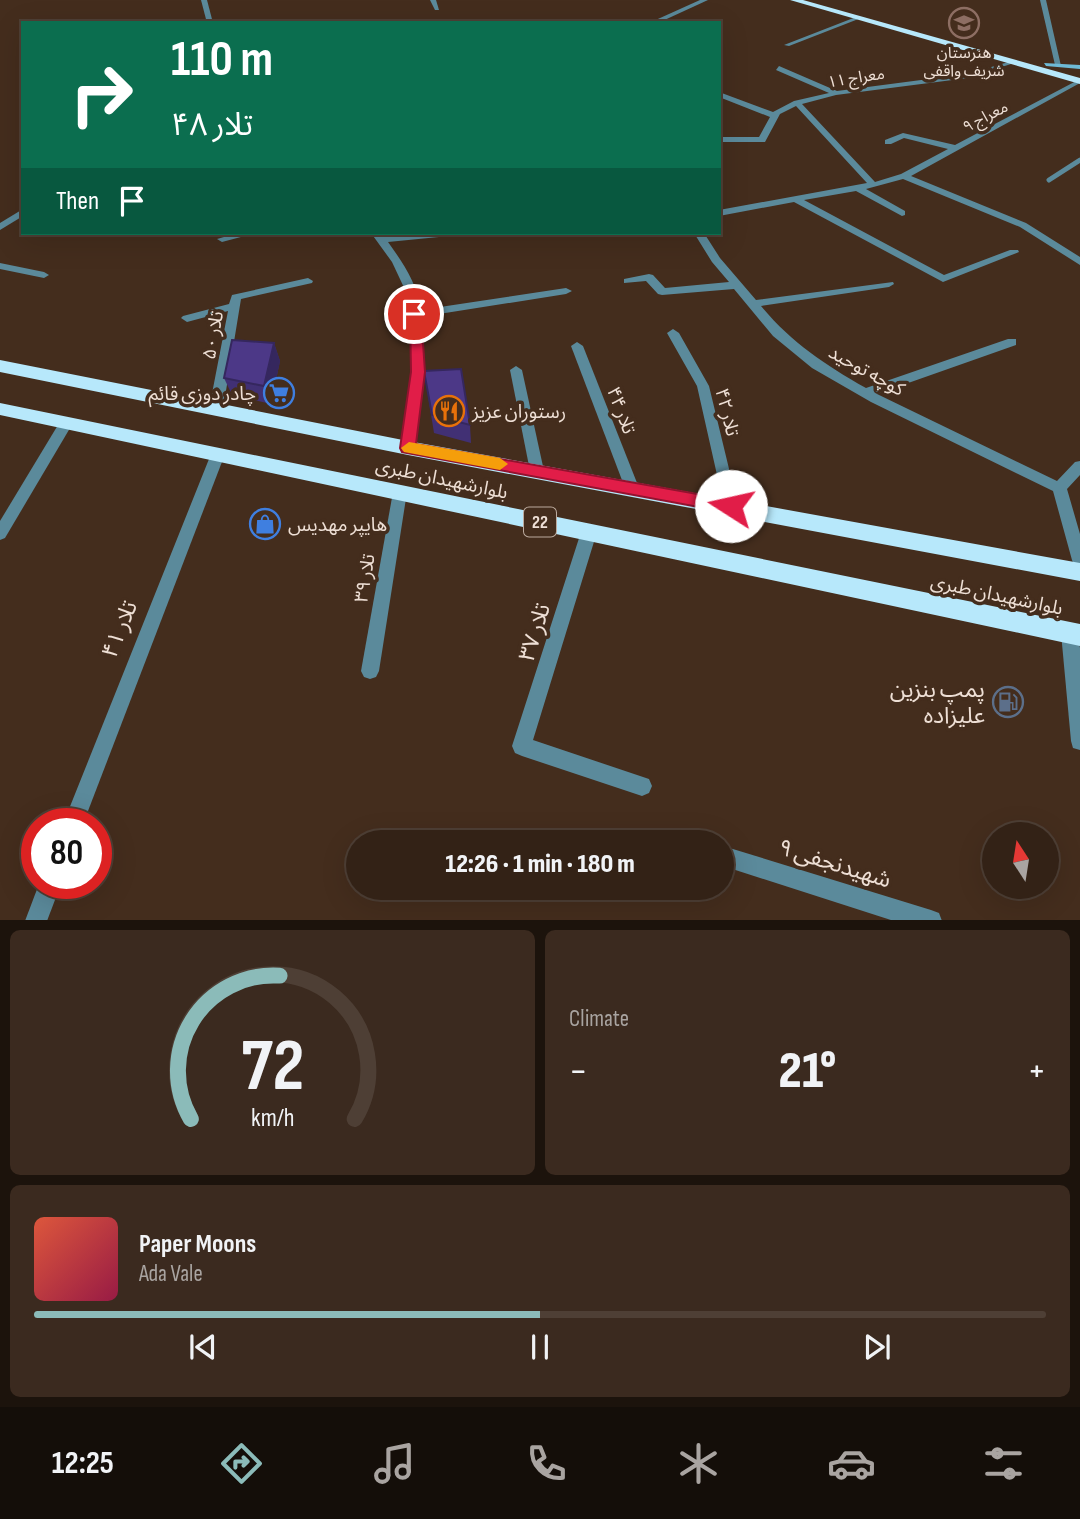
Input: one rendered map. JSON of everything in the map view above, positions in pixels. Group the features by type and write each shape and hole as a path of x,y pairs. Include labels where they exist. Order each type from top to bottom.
{"highway":[{"path":"794,0 1079,78"},
{"path":"818,0 1046,64 1079,78"},
{"name":"بلوارشهیدان طبری","path":"0,366 408,448 1080,572"},
{"name":"بلوارشهیدان طبری","path":"1,411 1075,634"}],"main road":[{"path":"1046,64 1080,67"}],"street":[{"path":"204,0 209,21"},
{"path":"433,0 437,9"},
{"path":"657,21 705,0"},
{"path":"1043,0 1059,65"},
{"path":"787,45 858,18"},
{"name":"معراج ۱۱","path":"721,139 762,140 775,116 797,103 836,93 968,76 1014,62"},
{"path":"779,68 836,93"},
{"name":"معراج ۹","path":"721,213 873,185 904,176 1079,78"},
{"path":"721,95 775,116"},
{"path":"797,103 873,185"},
{"path":"888,142 903,135 956,148"},
{"path":"904,176 1023,225 1080,262"},
{"path":"858,188 902,213"},
{"path":"796,199 943,279 1014,252"},
{"path":"0,211 21,214"},
{"path":"0,227 21,214"},
{"path":"222,239 241,235"},
{"path":"378,236 402,235"},
{"name":"کوچه توحید","path":"700,235 777,333 817,365 865,393 1059,488"},
{"path":"378,236 397,262 413,295 418,372 408,448"},
{"path":"0,266 44,275"},
{"path":"628,281 649,277 662,292 737,285"},
{"name":"تلار ۵۰","path":"216,409 236,297 308,281"},
{"path":"753,304 889,284"},
{"path":"414,314 566,291"},
{"path":"187,318 235,306"},
{"name":"تلار ۴۲","path":"673,333 703,386 731,506"},
{"path":"865,393 1012,342"},
{"name":"تلار ۴۴","path":"577,346 632,488"},
{"path":"516,370 537,471"},
{"path":"0,534 66,423"},
{"name":"تلار ۴۱","path":"79,808 218,454"},
{"path":"1080,466 1059,488 1080,560"},
{"name":"تلار ۳۹","path":"370,671 400,492"},
{"name":"تلار ۳۷","path":"589,532 522,746 642,786"},
{"path":"1075,634 1080,741"},
{"name":"شهیدنجفی ۹","path":"734,859 931,920"},
{"path":"36,920 44,899"}],"lane":[{"path":"1049,180 1080,160"}],"building":[{"path":"232,340 274,343 264,386 224,378"},
{"name":"رستوران عزیز","path":"461,369 470,425 432,415 424,371"}],"slow traffic":[{"path":"409,448 500,464"}],"place":[{"name":"هنرستان شریف واقفی","path":"964,23"},
{"name":"چادر دوزی قائم","path":"279,393"},
{"name":"رستوران عزیز","path":"449,411"},
{"name":"هایپر مهدیس","path":"265,524"},
{"name":"پمپ بنزین علیزاده","path":"1008,702"}],"route":[{"path":"414,314 418,372 408,448 731,506"}]}
